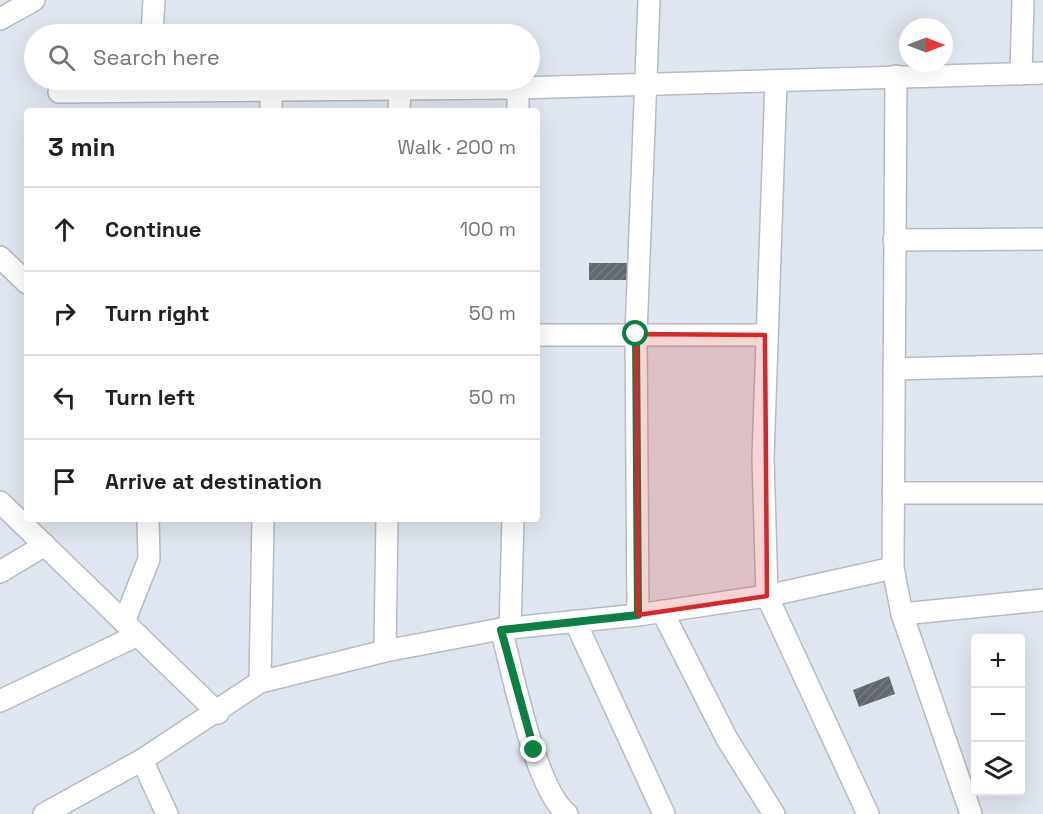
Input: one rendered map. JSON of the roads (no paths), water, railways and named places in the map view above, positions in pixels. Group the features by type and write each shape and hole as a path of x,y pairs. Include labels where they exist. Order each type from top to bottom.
{"street":[{"path":"0,19 34,0"},
{"path":"153,24 154,0"},
{"path":"638,615 636,334 648,83 649,0"},
{"path":"1021,74 1023,0"},
{"path":"540,87 1043,73"},
{"path":"896,76 893,568 902,614 971,814"},
{"path":"776,81 765,335 763,457 767,596 868,814"},
{"path":"59,92 150,94 271,101 388,90"},
{"path":"399,90 399,108"},
{"path":"518,90 518,108"},
{"path":"894,240 1043,239"},
{"path":"0,257 24,280"},
{"path":"540,335 765,335"},
{"path":"894,369 1043,365"},
{"path":"893,493 1043,494"},
{"path":"0,502 218,713"},
{"path":"0,701 131,629 149,559 148,522"},
{"path":"260,682 263,522"},
{"path":"385,651 387,522"},
{"path":"513,522 506,629 534,750 557,806 567,814"},
{"path":"0,572 45,544"},
{"path":"53,812 218,713 260,682 385,651 506,629 638,615 767,596 893,568"},
{"path":"902,614 1043,600"},
{"path":"662,610 727,739 774,814"},
{"path":"575,621 664,814"},
{"path":"142,760 167,814"}]}
